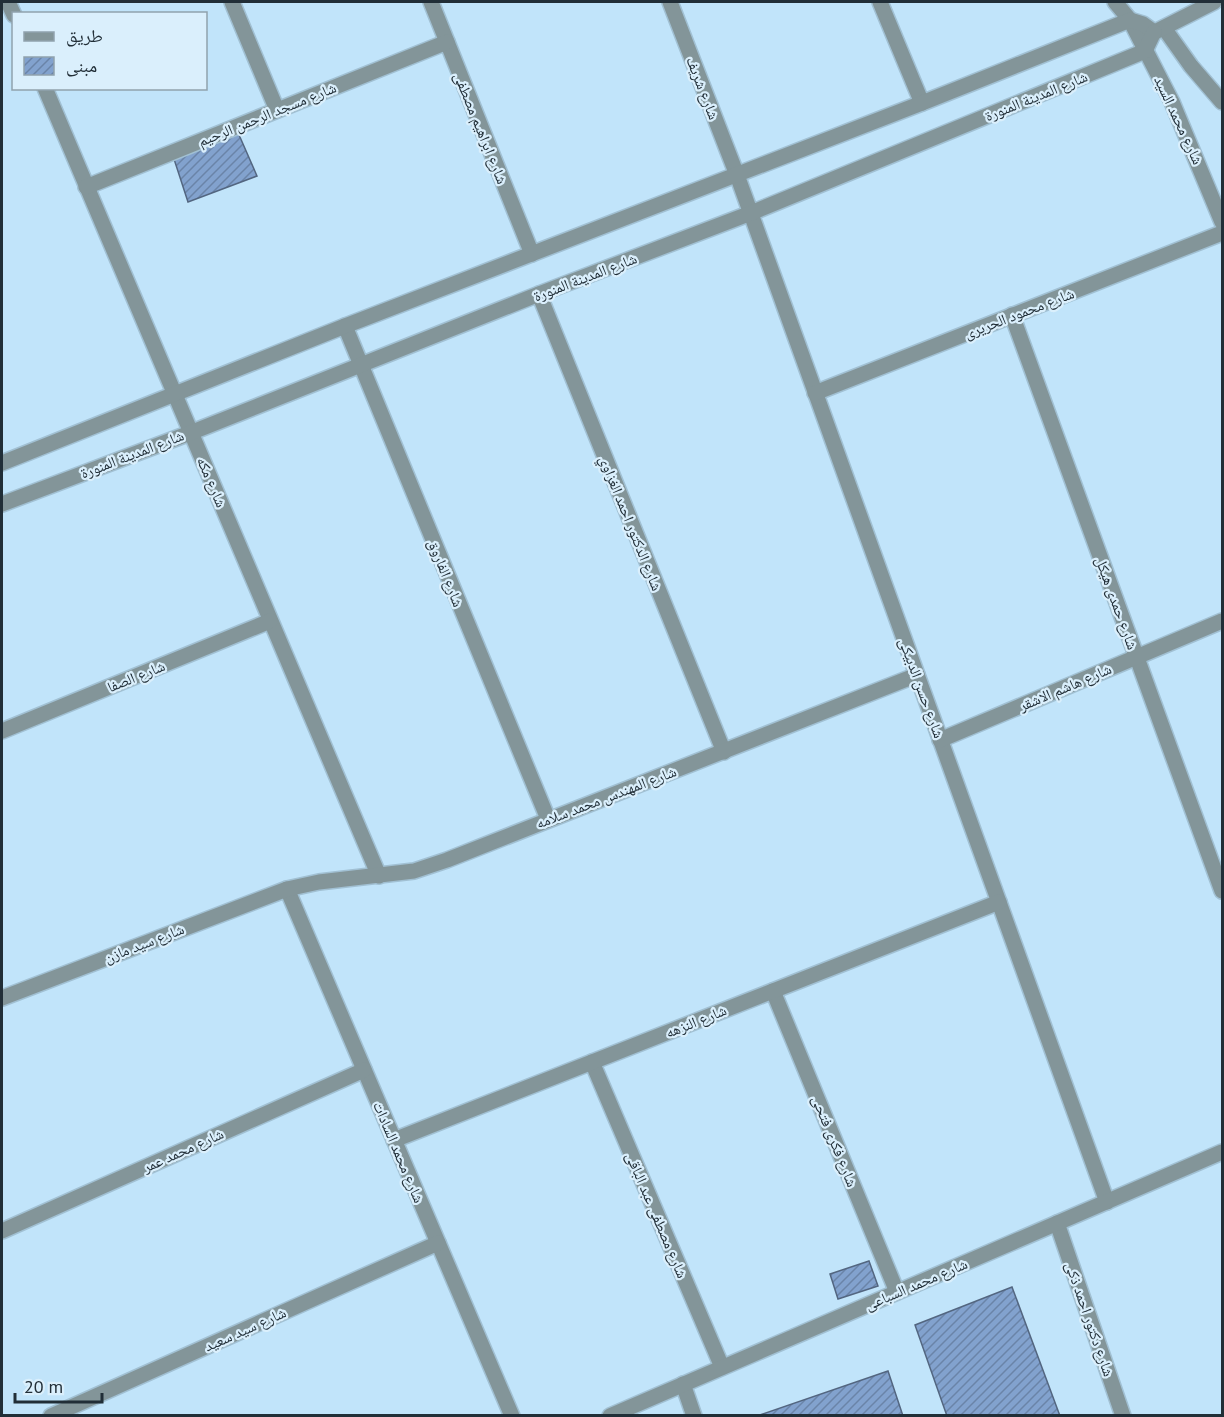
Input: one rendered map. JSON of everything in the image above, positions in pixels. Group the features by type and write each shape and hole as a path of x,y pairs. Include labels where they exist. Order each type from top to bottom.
{"street":[{"path":"232,2 277,110"},
{"name":"شارع ابراهيم مصطفى","path":"431,2 531,254"},
{"name":"شارع شريف","path":"670,2 737,175"},
{"path":"880,2 922,103"},
{"path":"1114,2 1130,21"},
{"path":"1145,51 1159,30 1214,2"},
{"path":"2,463 345,326 1130,21 1159,30 1222,102"},
{"name":"شارع محمد السيد","path":"1130,21 1172,102 1222,222"},
{"name":"شارع مسجد الرحمن الرحيم","path":"86,187 447,42"},
{"name":"شارع المدينة المنورة","path":"2,504 190,433 750,213 1145,51"},
{"name":"شارع مكه","path":"46,90 379,876"},
{"name":"شارع حسن الدبيكى","path":"737,175 1107,1202"},
{"name":"شارع محمود الحريرى","path":"815,393 1222,233"},
{"name":"شارع الدكتور احمد الغزاوي","path":"539,294 724,752"},
{"name":"شارع حمدى هيكل","path":"1012,315 1222,891"},
{"name":"شارع الفاروق","path":"345,326 548,819"},
{"name":"شارع الصفا","path":"2,731 270,621"},
{"name":"شارع هاشم الاشقر","path":"940,740 1222,621"},
{"name":"شارع المهندس محمد سلامه","path":"287,889 319,882 414,871 447,860 917,675"},
{"name":"شارع سيد مازن","path":"2,998 287,889"},
{"name":"شارع محمد السادات","path":"287,889 512,1416"},
{"name":"شارع النزهه","path":"394,1140 999,902"},
{"name":"شارع فكرى فتحى","path":"773,991 897,1292"},
{"name":"شارع مصطفى عبد الباقى","path":"592,1062 722,1367"},
{"name":"شارع محمد عمر","path":"2,1231 364,1070"},
{"name":"شارع محمد السباعى","path":"610,1416 1222,1152"},
{"name":"شارع دكتور احمد ذكى","path":"1057,1223 1123,1416"},
{"name":"شارع سيد سعيد","path":"51,1416 438,1243"},
{"path":"683,1384 694,1416"}],"building":[{"path":"236,128 257,176 188,202 173,156"},
{"path":"869,1261 878,1286 838,1299 830,1274"},
{"path":"1012,1287 1060,1416 947,1416 915,1325"},
{"path":"888,1371 903,1416 757,1416"}]}
